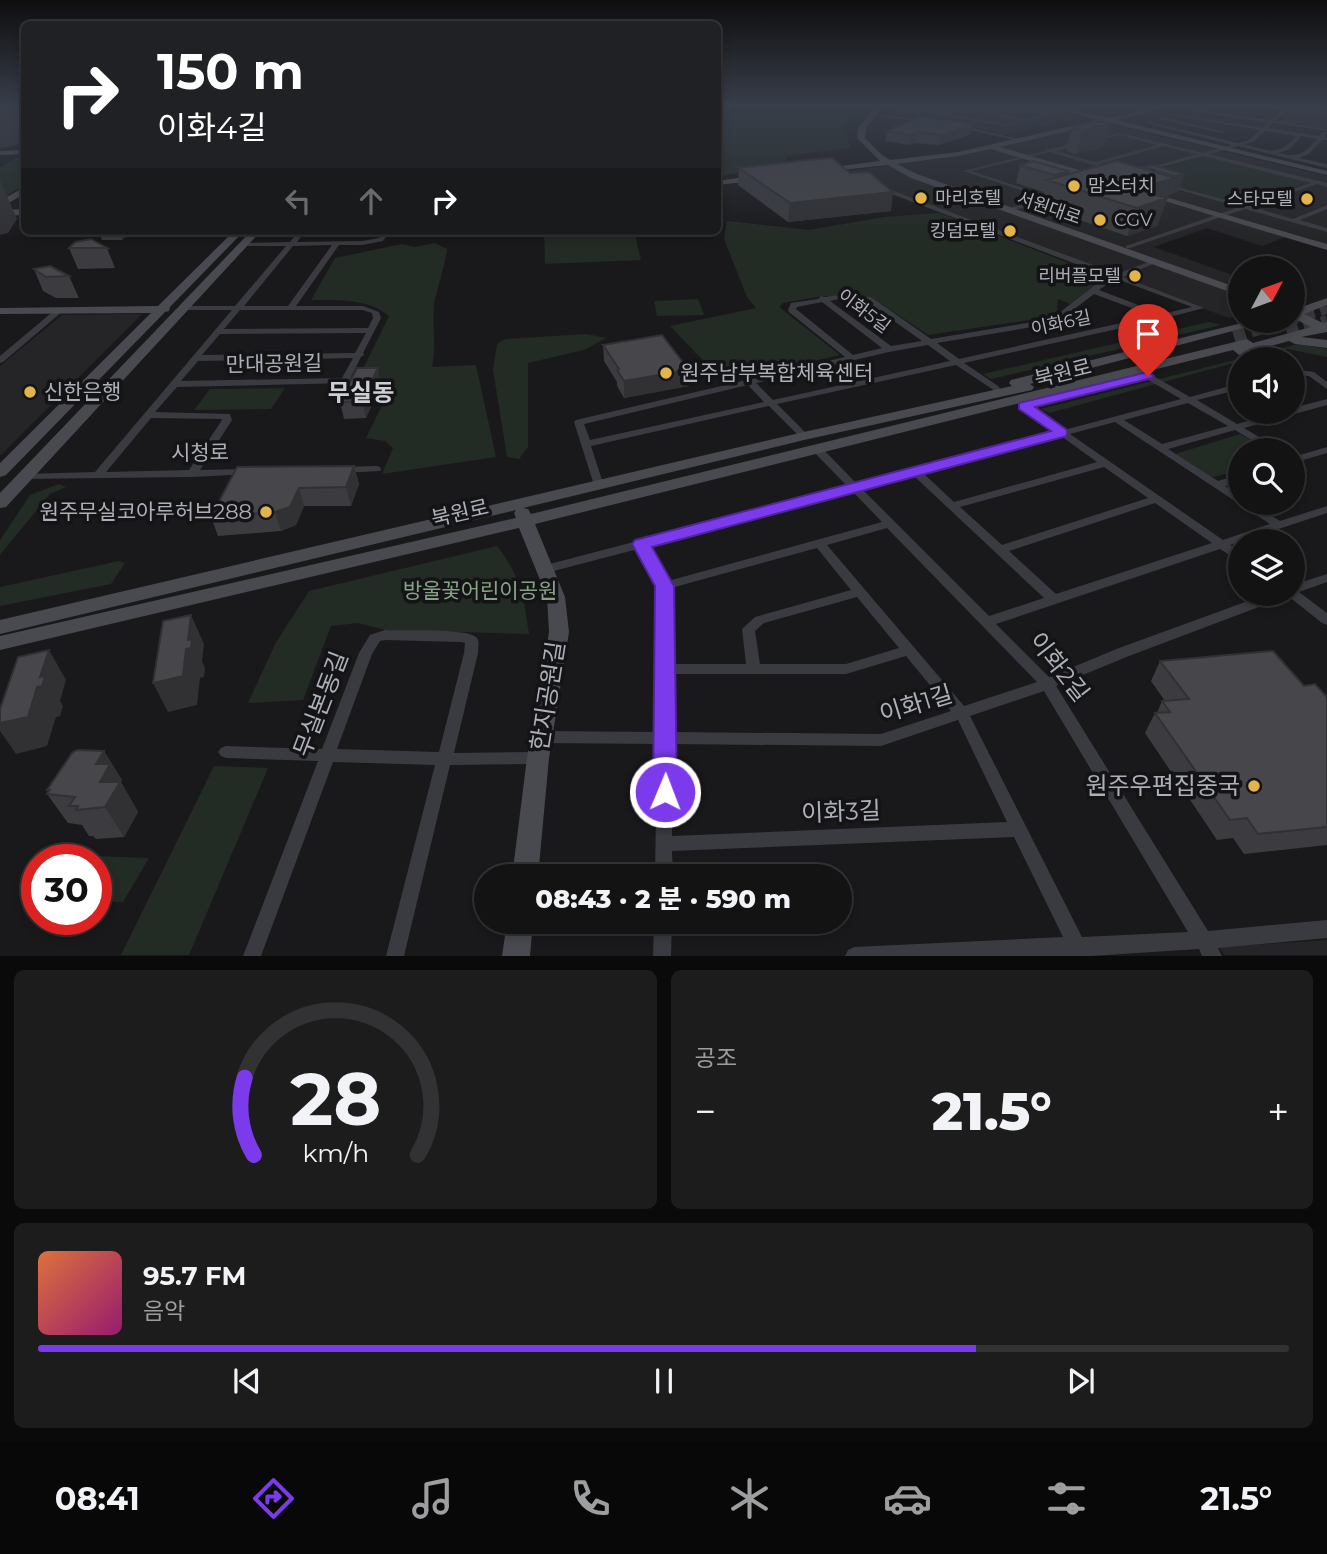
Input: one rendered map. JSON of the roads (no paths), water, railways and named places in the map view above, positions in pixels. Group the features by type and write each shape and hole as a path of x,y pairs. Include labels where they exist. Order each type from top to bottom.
{"street":[{"path":"0,153 21,152"},
{"name":"서원대로","path":"879,152 935,186 1228,282"},
{"name":"서원대로","path":"880,152 891,161 951,187 1228,288"},
{"path":"887,152 904,156 924,155"},
{"path":"943,152 819,169 831,170 959,152"},
{"path":"1008,152 1106,182"},
{"path":"1041,152 966,172 1049,198"},
{"path":"1053,152 1117,170"},
{"path":"1095,164 1141,152"},
{"path":"1193,152 1327,185"},
{"path":"1150,179 1135,175 1211,152"},
{"path":"1239,152 1327,173"},
{"path":"1268,152 1327,166"},
{"path":"1274,153 1278,152"},
{"path":"1285,161 1309,152"},
{"path":"1316,163 1327,159"},
{"path":"1004,161 1029,168"},
{"path":"831,170 845,175"},
{"path":"721,180 762,175"},
{"path":"1123,249 1327,179"},
{"name":"서원대로","path":"1090,187 1106,182"},
{"path":"1162,183 1327,230"},
{"name":"이화6길","path":"586,444 1200,308 869,184"},
{"path":"1140,191 1327,247"},
{"path":"0,209 21,193"},
{"name":"서원대로","path":"1014,208 1059,195"},
{"path":"1293,221 1327,207"},
{"path":"0,209 21,210"},
{"path":"0,474 235,235"},
{"path":"0,503 252,235"},
{"name":"만대공원길","path":"97,476 299,235"},
{"path":"243,244 335,244 377,241 385,235"},
{"path":"290,309 335,244"},
{"name":"이화5길","path":"599,486 579,422 889,349 1053,321 1115,276 1153,262"},
{"path":"1094,291 1162,317"},
{"path":"821,298 794,305 792,310 852,358"},
{"name":"이화5길","path":"821,298 868,299 995,388"},
{"name":"이화5길","path":"821,298 889,349"},
{"path":"1306,300 1327,300"},
{"path":"1306,307 1327,300"},
{"path":"0,312 182,308 371,309 377,318 372,330"},
{"path":"0,360 60,310"},
{"path":"1306,316 1326,326"},
{"path":"1053,321 1078,335"},
{"name":"북원로","path":"930,421 1024,406 1148,376 1326,326"},
{"name":"만대공원길","path":"174,384 338,383 349,377 372,330 218,332"},
{"path":"1232,334 1251,335 1260,339 1262,345"},
{"name":"북원로","path":"522,512 599,486 914,411 995,388 1232,334"},
{"name":"북원로","path":"914,411 950,405 1232,334"},
{"path":"1279,339 1309,340 1327,344"},
{"name":"북원로","path":"0,643 35,627 522,512 816,448 1247,343"},
{"name":"만대공원길","path":"196,358 360,355"},
{"path":"1305,373 1311,374 1327,386"},
{"path":"1148,376 1256,438"},
{"path":"751,383 816,448"},
{"path":"546,569 1228,390"},
{"path":"1160,448 1327,402"},
{"path":"1024,406 1228,549"},
{"path":"148,415 227,416 192,474"},
{"path":"1116,419 1228,492"},
{"name":"이화2길","path":"816,448 989,621 1047,684 1209,948"},
{"path":"1305,456 1327,450"},
{"path":"951,506 1105,463"},
{"path":"335,470 376,469"},
{"name":"시청로","path":"24,477 257,472"},
{"path":"916,472 1054,600"},
{"path":"0,474 24,477"},
{"path":"1216,485 1228,481"},
{"path":"1000,550 1157,499"},
{"path":"989,621 1327,509"},
{"name":"한지공원길","path":"522,512 556,597 559,632 539,747 526,864"},
{"path":"1264,515 1279,525"},
{"path":"665,586 891,523"},
{"path":"819,543 962,714 1079,951"},
{"path":"641,544 665,586 664,864"},
{"path":"1305,586 1327,578"},
{"path":"754,669 748,629 760,620 860,592"},
{"path":"1305,602 1327,620"},
{"name":"이화1길","path":"539,747 666,740 881,740 1047,684 1248,606"},
{"path":"0,618 12,616 35,627 0,654"},
{"name":"북원로","path":"0,627 35,627"},
{"name":"무실본동길","path":"252,956 375,638 385,635 463,637 472,641 471,653 395,956"},
{"path":"666,669 846,668 909,650"},
{"path":"226,752 444,759 539,747"},
{"name":"이화3길","path":"664,844 1019,829"},
{"path":"854,956 1209,948 1327,929"},
{"path":"516,956 519,934"},
{"path":"662,956 663,934"}],"tunnel":[{"path":"1234,337 1327,308"},
{"path":"1305,328 1327,321"}],"place":[{"name":"맘스터치","path":"1074,186"},
{"name":"마리호텔","path":"921,198"},
{"name":"스타모텔","path":"1307,199"},
{"name":"CGV","path":"1100,220"},
{"name":"킹덤모텔","path":"1010,231"},
{"name":"리버플모텔","path":"1135,276"},
{"name":"원주남부복합체육센터","path":"666,373"},
{"name":"신한은행","path":"30,392"},
{"name":"원주무실코아루허브288","path":"266,512"},
{"name":"원주우편집중국","path":"1254,786"}],"district":[{"name":"무실동","path":"361,393"}],"park label":[{"name":"방울꽃어린이공원","path":"480,591"}]}
